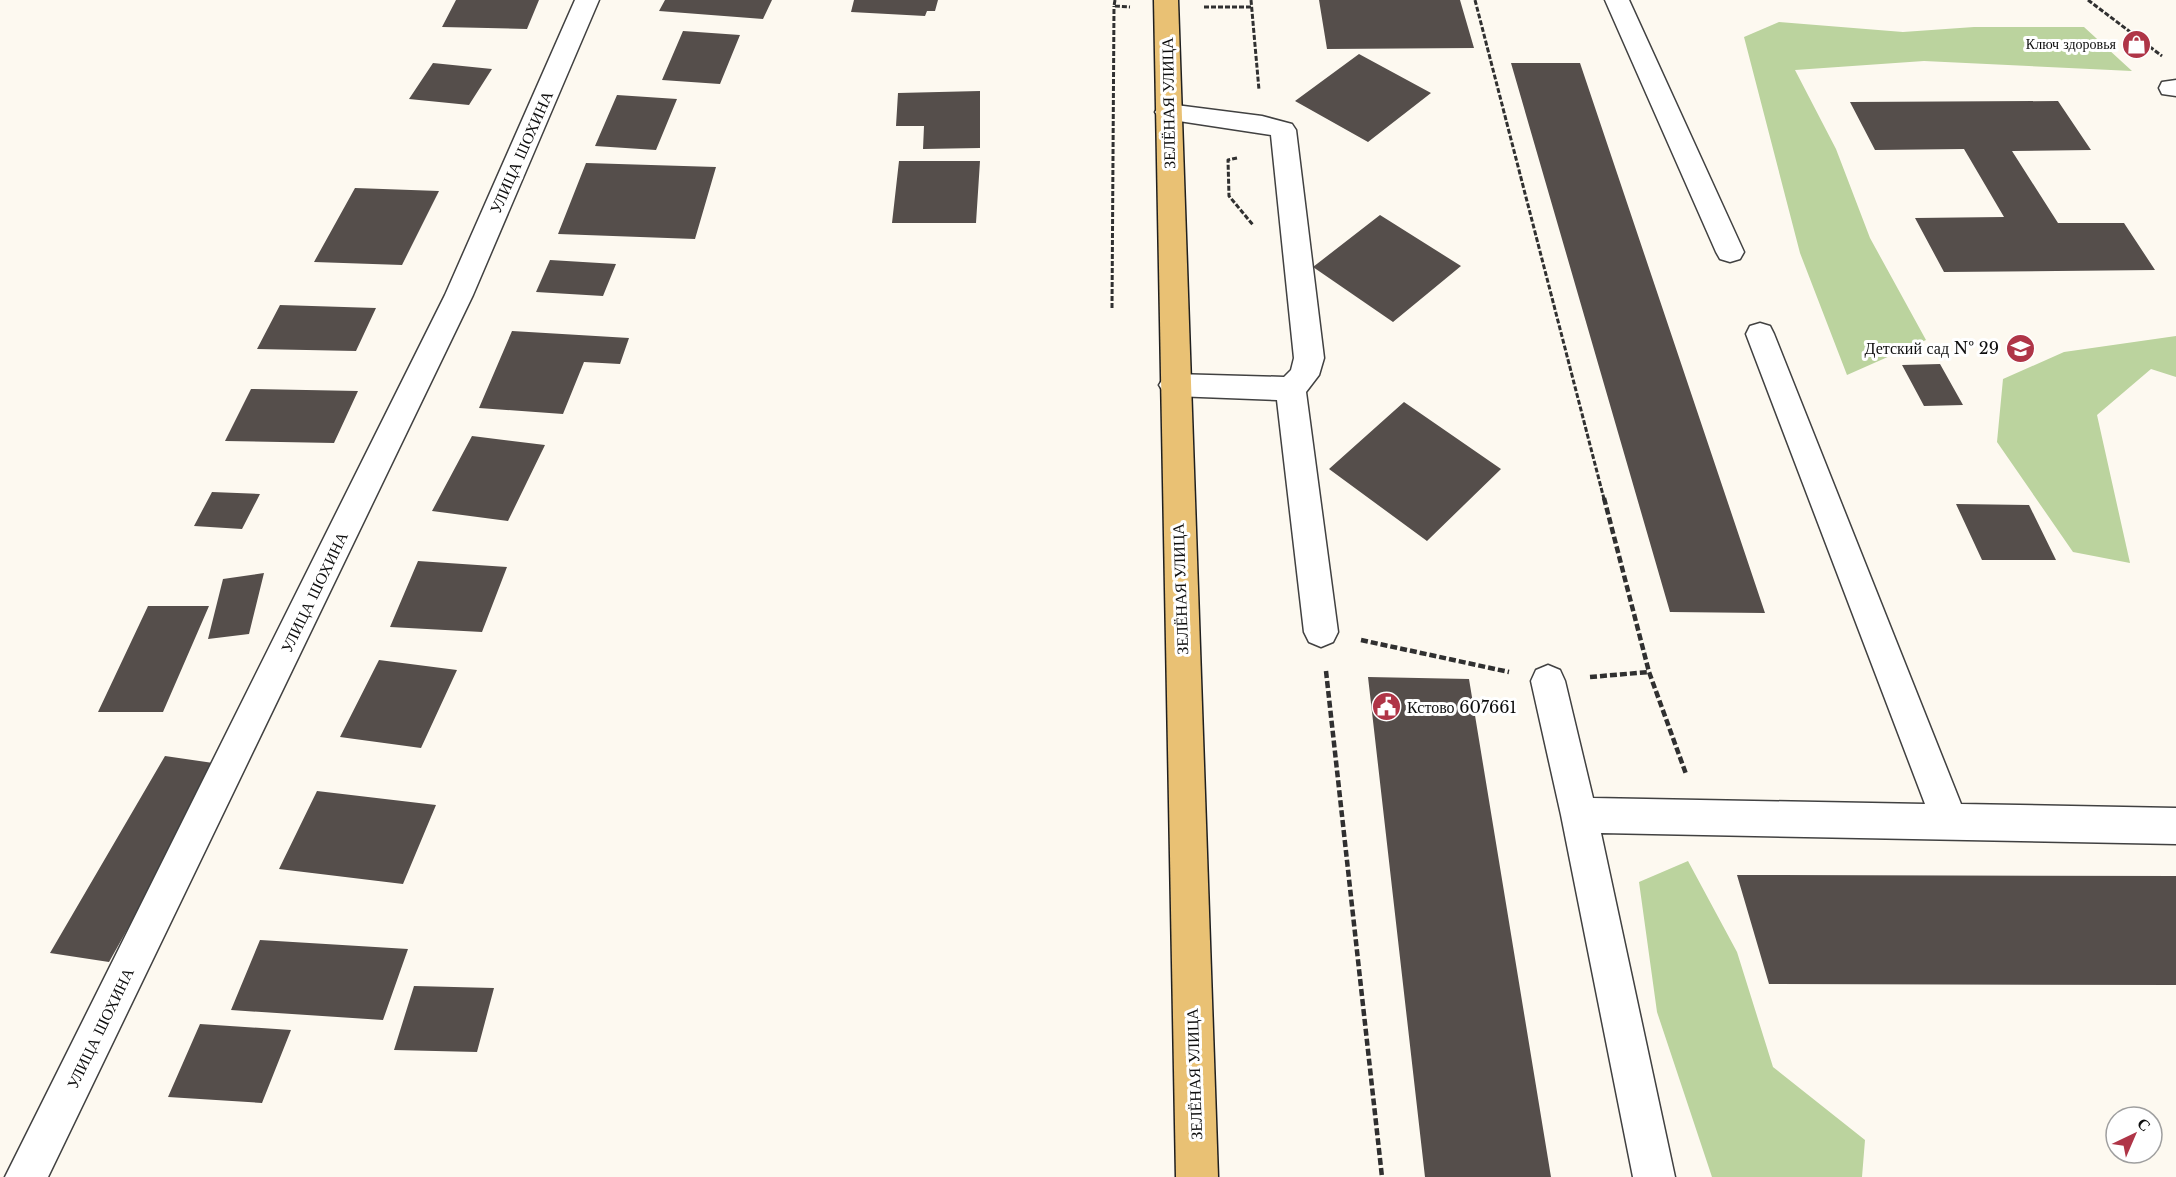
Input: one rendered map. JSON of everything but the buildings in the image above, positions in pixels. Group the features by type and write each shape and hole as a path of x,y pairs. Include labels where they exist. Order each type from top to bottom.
{"main road":[{"name":"ЗЕЛЁНАЯ УЛИЦА","path":"1166,0 1174,385 1197,1177"}],"street":[{"name":"УЛИЦА ШОХИНА","path":"26,1177 459,295 587,0"},
{"path":"1617,0 1730,252"},
{"path":"1168,112 1262,124 1283,130 1309,358 1304,375 1291,388 1174,385"},
{"path":"1760,334 1950,822"},
{"path":"1291,388 1321,632"},
{"path":"1548,681 1579,814 1654,1177"},
{"path":"1579,814 2176,826"}],"path":[{"path":"1251,0 1262,124"},
{"path":"1474,0 1649,672 1702,817"},
{"path":"2088,0 2167,60"},
{"path":"1112,308 1114,6"},
{"path":"1382,1177 1321,632 1548,681 1649,672"}],"green space":[{"path":"1779,22 1903,32 1974,27 2084,27 2132,71 1924,61 1795,70 1836,149 1870,238 1926,340 1847,375 1800,253 1744,37"},
{"path":"2176,336 2176,377 2151,369 2097,415 2130,563 2073,552 1997,442 2003,379 2064,352"},
{"path":"1688,861 1737,952 1773,1067 1865,1140 1862,1177 1712,1177 1657,1012 1639,882"}],"place":[{"name":"Ключ здоровья","path":"2137,44"},
{"name":"Детский сад № 29","path":"2020,348"},
{"name":"Кстово 607661","path":"1386,707"}]}
